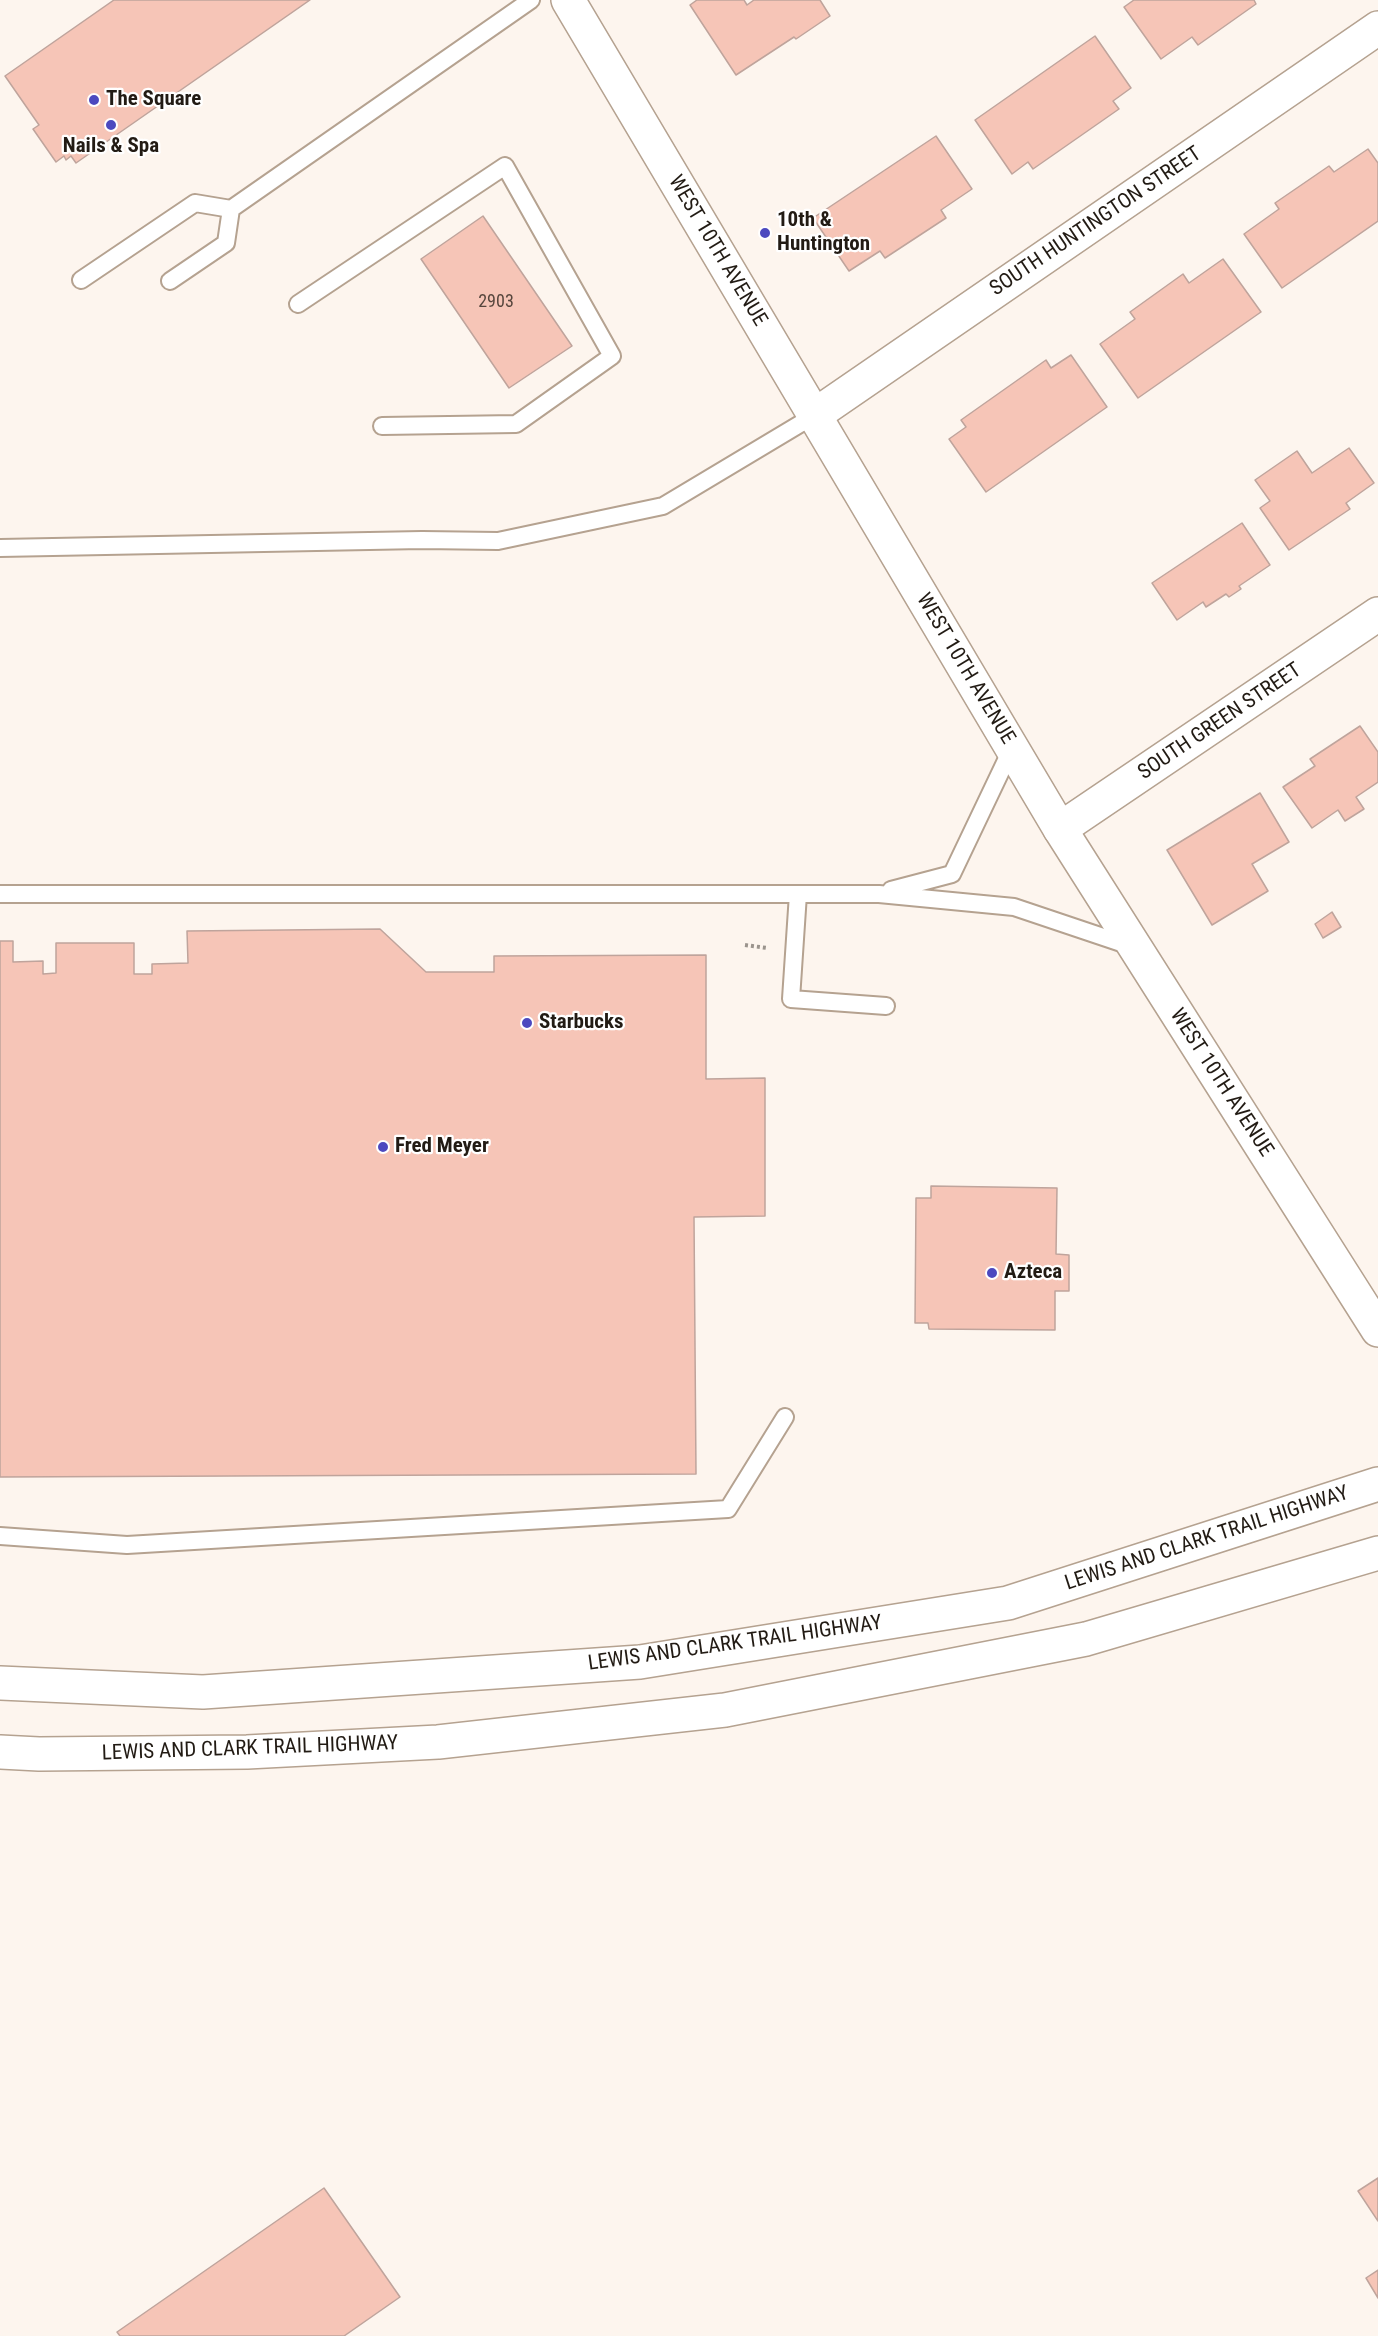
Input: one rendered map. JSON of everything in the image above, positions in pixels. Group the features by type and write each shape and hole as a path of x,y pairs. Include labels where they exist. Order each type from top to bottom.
{"main road":[{"name":"WEST 10TH AVENUE","path":"568,0 1060,829 1378,1330"},
{"name":"SOUTH HUNTINGTON STREET","path":"814,415 1378,28"},
{"name":"SOUTH GREEN STREET","path":"1060,829 1378,614"},
{"name":"LEWIS AND CLARK TRAIL HIGHWAY","path":"0,1683 203,1692 640,1662 1008,1603 1378,1484"},
{"name":"LEWIS AND CLARK TRAIL HIGHWAY","path":"0,1752 39,1754 247,1752 438,1742 725,1710 1086,1639 1378,1553"}],"lane":[{"path":"81,280 195,203 231,209 531,0"},
{"path":"298,304 505,166 612,356 516,424 382,426"},
{"path":"170,281 226,243 231,209"},
{"path":"0,548 422,540 498,542 663,506 814,415"},
{"path":"879,894 952,874 1012,748"},
{"path":"0,894 879,894 1014,907 1134,947"},
{"path":"798,894 791,999 886,1006"},
{"path":"0,1536 127,1545 729,1509 785,1417"}],"building":[{"name":"The Square","path":"114,0 310,0 76,163 71,156 66,160 64,156 56,162 33,129 39,125 5,76"},
{"path":"697,0 744,0 747,5 754,0 820,0 830,16 736,75 690,5"},
{"path":"1134,0 1254,0 1256,4 1198,45 1192,37 1161,59 1124,7"},
{"path":"1095,36 1131,88 1113,101 1119,109 1033,169 1028,162 1012,174 975,120"},
{"path":"936,136 972,189 941,210 946,218 885,258 880,251 849,271 813,218"},
{"path":"1368,149 1378,163 1378,221 1282,288 1244,234 1279,209 1275,203 1329,166 1334,172"},
{"path":"483,216 572,346 509,388 421,259"},
{"path":"1223,259 1261,312 1138,398 1100,344 1135,319 1130,312 1183,274 1189,283"},
{"path":"1071,355 1107,407 986,492 949,439 966,427 961,420 1046,360 1051,368"},
{"path":"1349,448 1374,483 1346,503 1350,509 1289,550 1260,508 1270,501 1255,480 1297,451 1312,473"},
{"path":"1242,523 1270,565 1239,586 1241,589 1229,597 1226,594 1206,607 1203,602 1177,620 1152,583"},
{"path":"1360,726 1378,752 1378,782 1356,797 1364,809 1345,821 1338,810 1312,828 1283,787 1315,766 1310,759"},
{"path":"1260,793 1289,842 1252,864 1268,891 1212,925 1167,850"},
{"path":"1332,912 1341,927 1323,938 1315,924"},
{"name":"Fred Meyer","path":"380,929 426,972 494,972 494,956 706,955 706,1079 765,1078 765,1216 694,1217 696,1474 0,1477 0,941 13,941 13,962 43,961 43,974 56,973 56,943 134,943 134,974 152,974 152,964 188,963 187,931"},
{"name":"Azteca","path":"931,1186 1057,1188 1056,1254 1069,1255 1069,1291 1055,1291 1055,1330 929,1329 928,1323 915,1323 916,1198 931,1198"},
{"path":"1378,2178 1378,2221 1358,2191"},
{"path":"324,2188 400,2297 344,2336 120,2336 117,2332"},
{"path":"1378,2270 1378,2298 1366,2278"}],"place":[{"name":"The Square","path":"94,100"},
{"name":"Nails & Spa","path":"111,125"},
{"name":"10th & Huntington","path":"765,233"},
{"name":"Starbucks","path":"527,1023"},
{"name":"Fred Meyer","path":"383,1147"},
{"name":"Azteca","path":"992,1273"}]}
